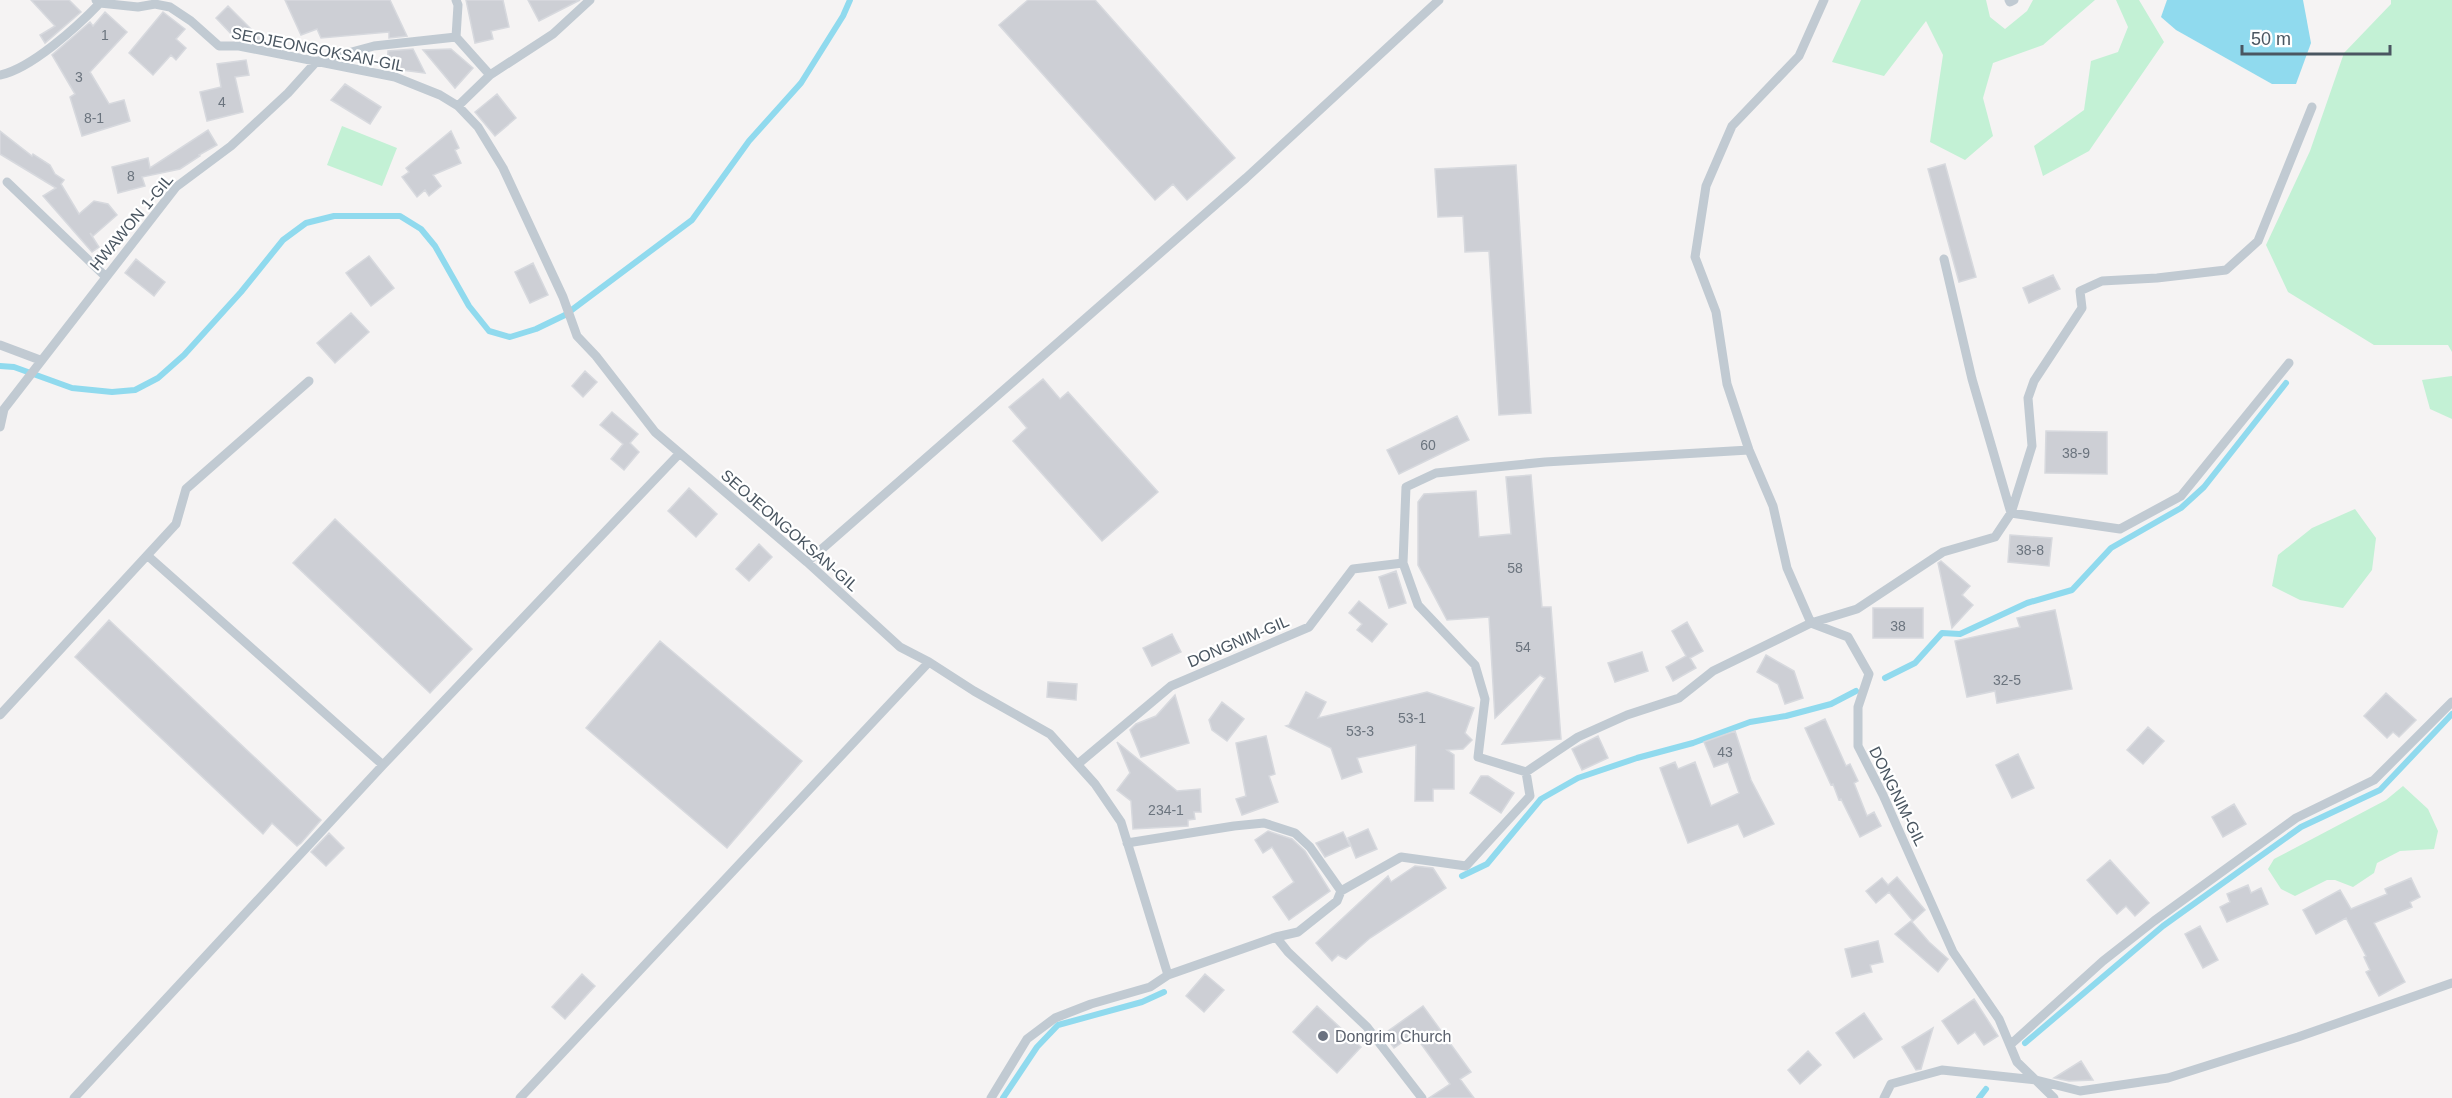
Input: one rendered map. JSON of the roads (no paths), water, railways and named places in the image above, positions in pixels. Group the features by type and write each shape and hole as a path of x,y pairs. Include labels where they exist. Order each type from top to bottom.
{"lane":[{"path":"456,0 456,37 490,75"},
{"path":"458,106 490,75 553,34 590,0"},
{"path":"807,562 1237,186 1439,0"},
{"path":"1811,623 1787,568 1773,506 1749,450 1727,384 1716,312 1695,257 1706,186 1732,126 1799,56 1824,0"},
{"path":"2009,0 2010,2 2014,0"},
{"path":"0,75 10,73 80,24 98,1"},
{"name":"SEOJEONGOKSAN-GIL","path":"98,1 138,7 155,4 170,7 191,21 219,46 239,46 395,77 440,95 458,106 478,127 503,168 563,297 578,336 656,432 807,562 900,647 1050,734 1078,764 1121,822 1168,975"},
{"path":"316,62 374,46 456,37"},
{"name":"HWAWON 1-GIL","path":"0,427 4,409 14,394 176,187 231,146 288,93 316,62"},
{"path":"1526,772 1578,737 1627,715 1679,698 1713,671 1811,623 1857,609 1942,552 1995,537 2011,513 2032,446 2028,399 2034,381 2082,308 2080,291 2102,281 2157,278 2226,270 2258,241 2312,106"},
{"path":"7,182 105,276"},
{"path":"1944,259 1972,379 2011,513"},
{"path":"0,345 40,360"},
{"path":"2011,513 2120,529 2181,496 2289,363"},
{"path":"0,715 176,524 186,489 309,381"},
{"path":"1526,772 1478,757 1485,699 1474,665 1418,605 1403,563 1406,487 1436,473 1545,462 1749,450"},
{"path":"74,1098 383,765 679,454"},
{"path":"148,556 383,765"},
{"name":"DONGNIM-GIL","path":"1078,764 1171,686 1309,627 1353,569 1403,563"},
{"name":"DONGNIM-GIL","path":"1811,623 1848,637 1869,674 1857,707 1857,746 1884,795 1953,952 1999,1019 2018,1062 2054,1098"},
{"path":"520,1098 929,662"},
{"path":"2010,1045 2103,961 2154,921 2296,818 2374,780 2452,702"},
{"path":"992,1098 1027,1039 1055,1018 1092,1004 1150,987 1168,975 1276,937 1298,932 1337,901 1341,891 1401,857 1466,866 1530,796 1526,772"},
{"path":"1127,843 1234,826 1264,824 1295,833 1310,848 1341,891"},
{"path":"1276,937 1301,965 1367,1027 1422,1098"},
{"path":"1884,1098 1891,1084 1942,1070 2036,1080 2080,1091 2168,1078 2298,1037 2452,983"}],"water":[{"path":"2167,0 2303,0 2311,43 2296,84 2272,84 2176,30 2161,17"}],"waterway":[{"path":"0,366 14,367 72,388 112,392 135,390 158,378 184,355 241,292 283,240 306,223 334,216 400,216 421,229 435,246 469,306 489,331 510,337 536,329 565,315 692,220 749,141 801,83 843,16 850,0"},
{"path":"1885,678 1915,663 1942,633 1960,634 2027,603 2072,590 2111,548 2181,508 2204,487 2286,383"},
{"path":"1462,876 1487,864 1541,799 1578,778 1637,758 1693,743 1750,722 1786,716 1831,704 1856,691"},
{"path":"2025,1043 2163,926 2301,827 2380,790 2452,714"},
{"path":"1003,1098 1037,1047 1058,1025 1142,1002 1164,992"},
{"path":"1979,1098 1986,1089"}],"place":[{"name":"Dongrim Church","path":"1323,1036"}]}
